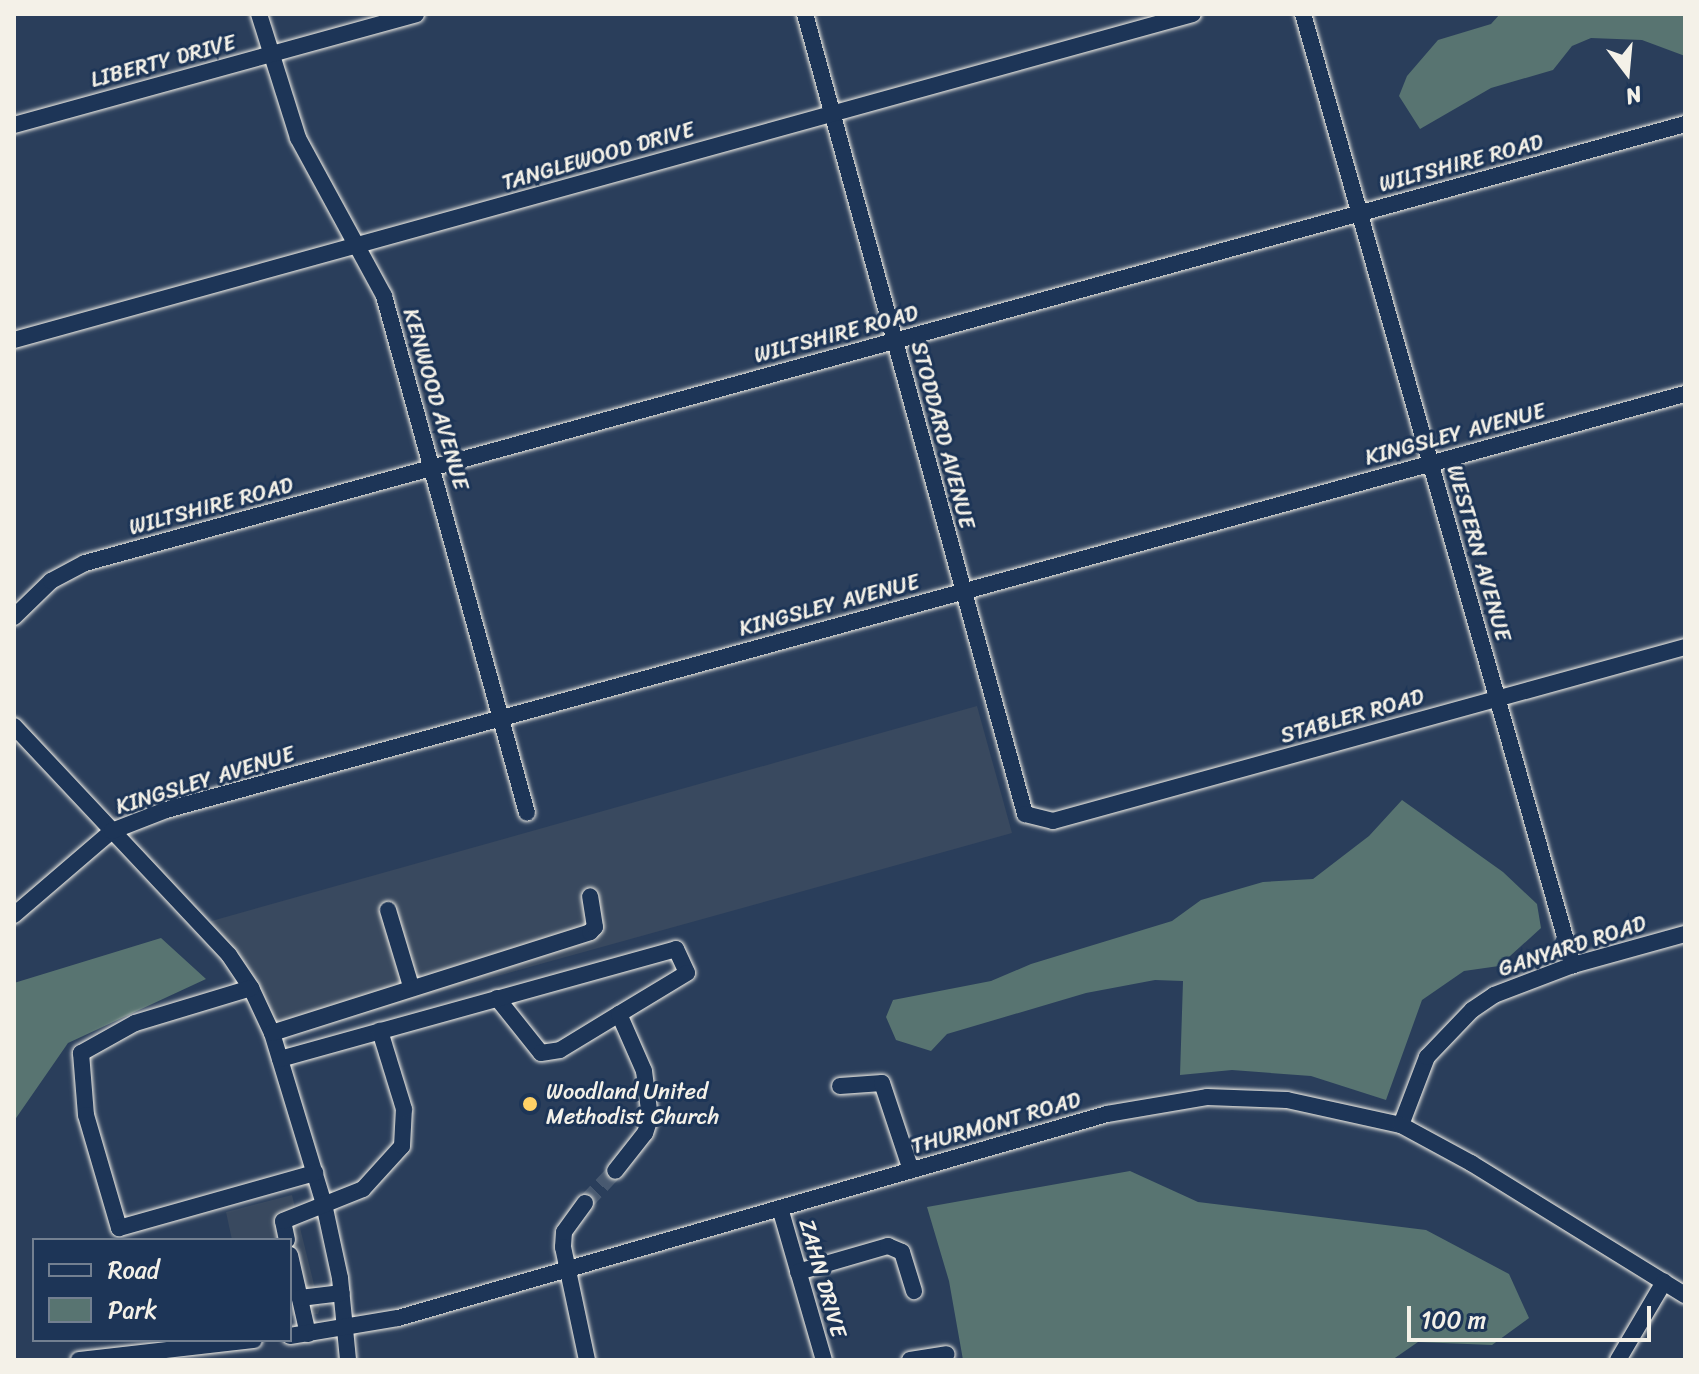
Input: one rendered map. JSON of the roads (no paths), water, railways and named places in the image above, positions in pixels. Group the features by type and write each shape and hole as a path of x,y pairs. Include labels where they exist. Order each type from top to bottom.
{"street":[{"name":"KENWOOD AVENUE","path":"259,14 298,138 360,246 384,296 527,813"},
{"name":"LIBERTY DRIVE","path":"14,125 416,14"},
{"name":"STODDARD AVENUE","path":"805,14 835,113 1019,803 1030,817"},
{"name":"TANGLEWOOD DRIVE","path":"14,340 1193,14"},
{"name":"WESTERN AVENUE","path":"1303,14 1573,965"},
{"name":"WILTSHIRE ROAD","path":"14,617 51,581 85,563 1685,124"},
{"name":"KINGSLEY AVENUE","path":"14,915 112,831 166,810 1685,394"},
{"name":"STABLER ROAD","path":"1030,817 1053,821 1685,647"},
{"path":"14,726 229,955 251,988 272,1033 325,1206 342,1293 348,1360"},
{"path":"272,1033 411,986 590,932 595,927 590,896"},
{"path":"388,910 411,986"},
{"name":"GANYARD ROAD","path":"1401,1125 1427,1057 1461,1019 1494,995 1573,965 1685,934"},
{"path":"280,1059 497,998 676,949 687,973 560,1050 541,1053 497,998"},
{"path":"251,988 135,1023 81,1053 86,1115 119,1228 315,1173"},
{"path":"615,1171 645,1133 650,1118 644,1071 619,1014"},
{"path":"287,1238 283,1221 363,1189 402,1146 404,1109 380,1031"},
{"path":"840,1086 882,1083 911,1170"},
{"name":"THURMONT ROAD","path":"292,1336 346,1330 1107,1114 1182,1099 1287,1100 1401,1125 1471,1163 1685,1295"},
{"path":"585,1203 564,1232 565,1270 587,1360"},
{"name":"ZAHN DRIVE","path":"780,1208 824,1360"},
{"path":"798,1272 888,1246 902,1252 914,1291"},
{"path":"292,1264 308,1334"},
{"path":"1618,1360 1664,1282"},
{"path":"300,1298 342,1293"},
{"path":"79,1360 236,1342"},
{"path":"910,1360 947,1354"}],"tunnel":[{"path":"585,1203 615,1171"}],"place":[{"name":"Woodland United Methodist Church","path":"530,1104"}]}
